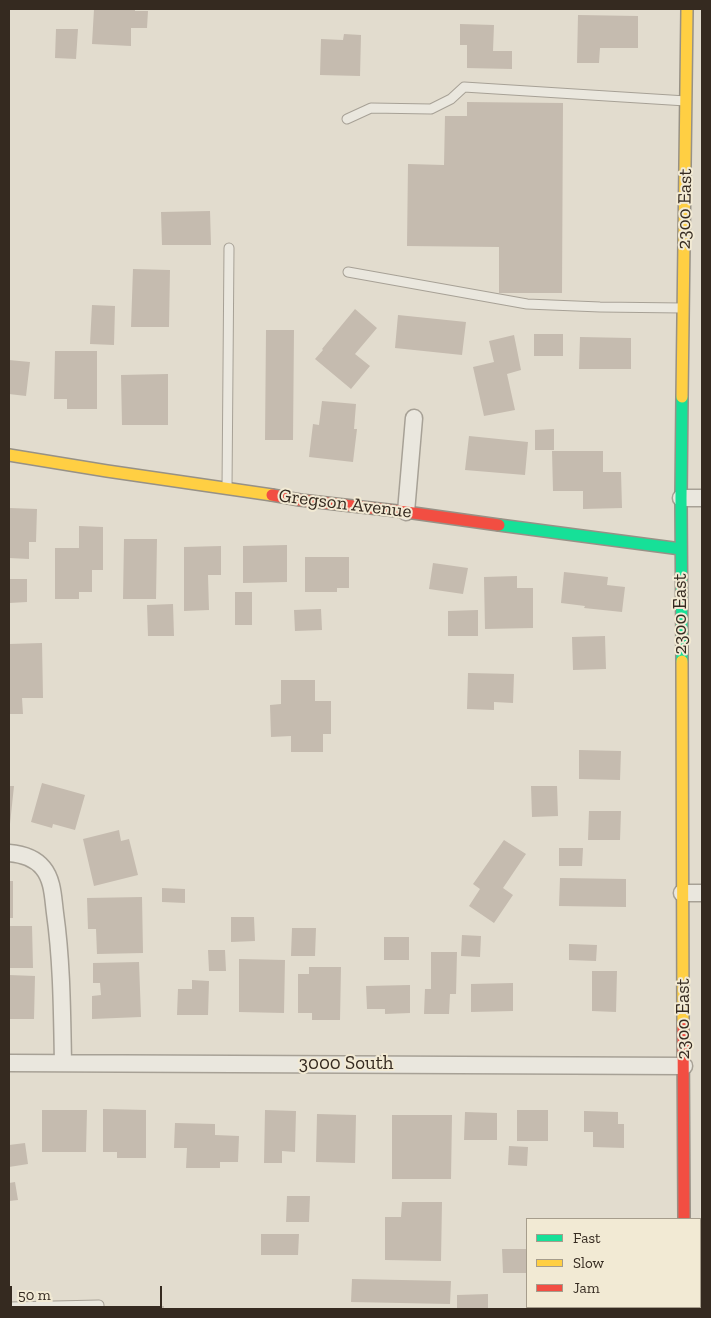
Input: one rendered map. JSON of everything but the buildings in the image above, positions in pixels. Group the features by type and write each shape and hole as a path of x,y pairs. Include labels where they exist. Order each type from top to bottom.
{"main road":[{"name":"2300 East","path":"684,1218 681,498 687,9"},
{"name":"Gregson Avenue","path":"9,455 300,500 406,512 681,549"}],"street":[{"path":"406,512 414,418"},
{"path":"681,498 702,498"},
{"path":"9,853 18,854 36,861 43,867 52,890 61,981 63,1063"},
{"path":"682,893 702,893"},
{"name":"3000 South","path":"9,1063 684,1066"}],"lane":[{"path":"347,119 371,108 431,110 451,99 464,87 686,101"},
{"path":"227,488 229,248"},
{"path":"348,272 527,304 684,308"},
{"path":"9,1307 99,1305 99,1309"}],"traffic: fast":[{"path":"682,397 682,661"},
{"path":"499,525 681,549"}],"traffic: slow":[{"path":"682,397 687,9"},
{"path":"9,455 272,495"},
{"path":"682,661 683,1027"}],"traffic: jam":[{"path":"272,495 499,525"},
{"path":"683,1027 684,1218"}]}
